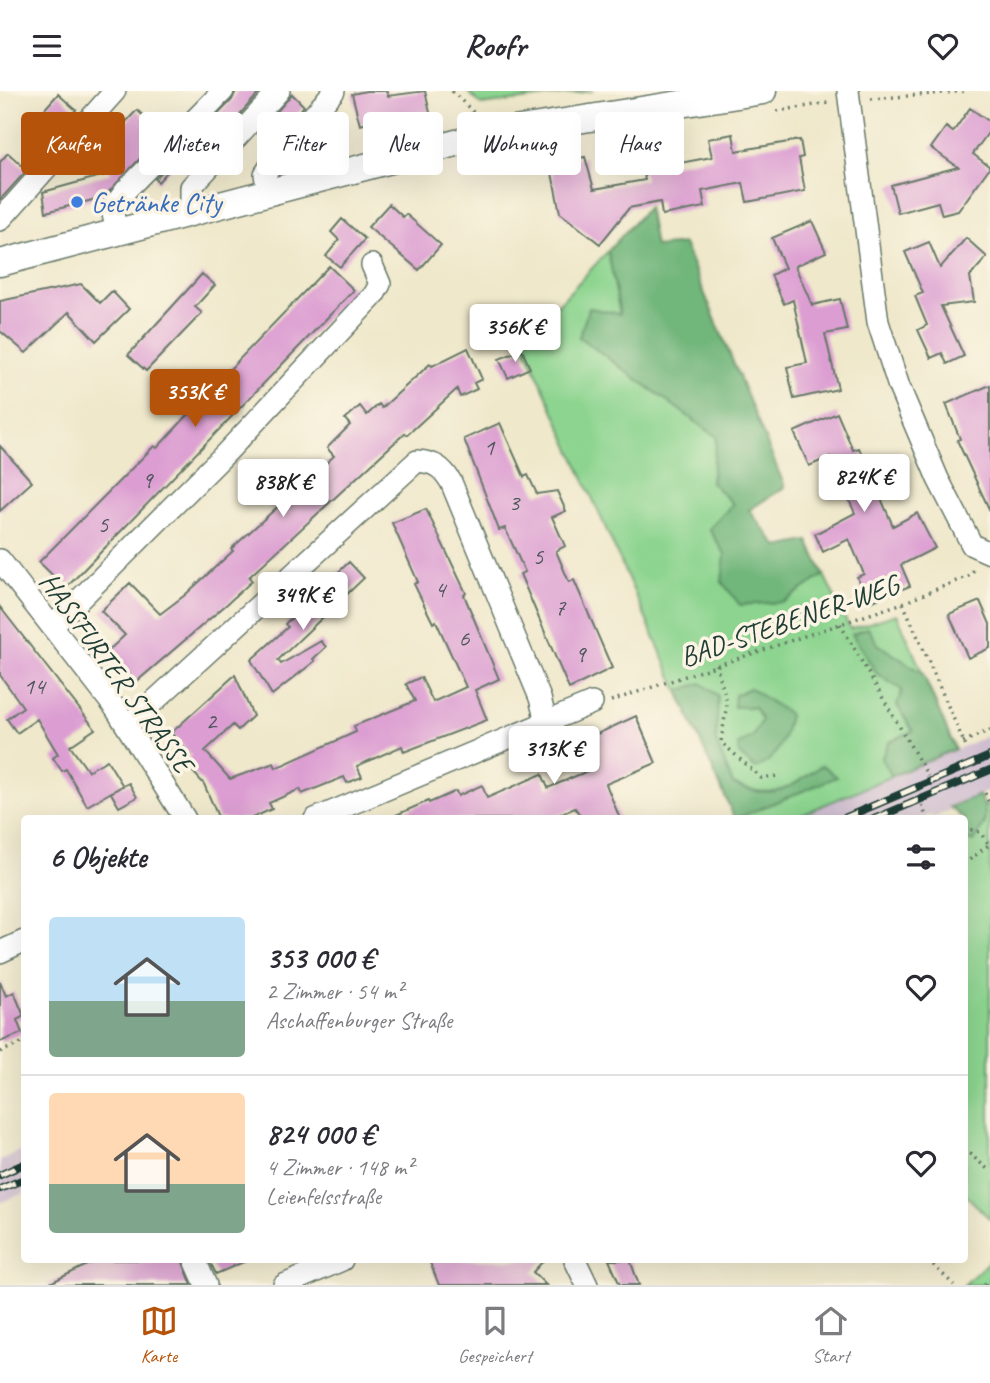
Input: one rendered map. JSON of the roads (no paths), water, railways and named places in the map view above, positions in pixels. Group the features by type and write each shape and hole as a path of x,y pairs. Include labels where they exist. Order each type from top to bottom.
{"main road":[{"path":"0,263 494,133 770,101"}],"street":[{"path":"0,220 115,91"},
{"path":"117,233 112,209 126,190 223,91"},
{"path":"191,213 188,195 191,187 279,91"},
{"path":"268,193 265,174 334,91"},
{"path":"848,96 878,322 899,387 937,479 972,545 987,553"},
{"path":"54,625 226,453 374,295 380,284 372,265"},
{"path":"128,725 407,467 417,461 431,462 443,470 451,482 540,698 546,722"},
{"name":"HASSFURTER STRASSE","path":"0,560 54,625 128,725 184,815"},
{"path":"325,815 592,703"},
{"path":"0,951 21,942"},
{"path":"196,1263 206,1285"},
{"path":"284,1285 335,1263"},
{"path":"576,1263 586,1285"}],"railway":[{"path":"851,815 990,756"},
{"path":"883,815 990,770"},
{"path":"0,1175 21,1165"},
{"path":"0,1189 21,1180"}],"place":[{"name":"Getränke City","path":"77,202"}]}
